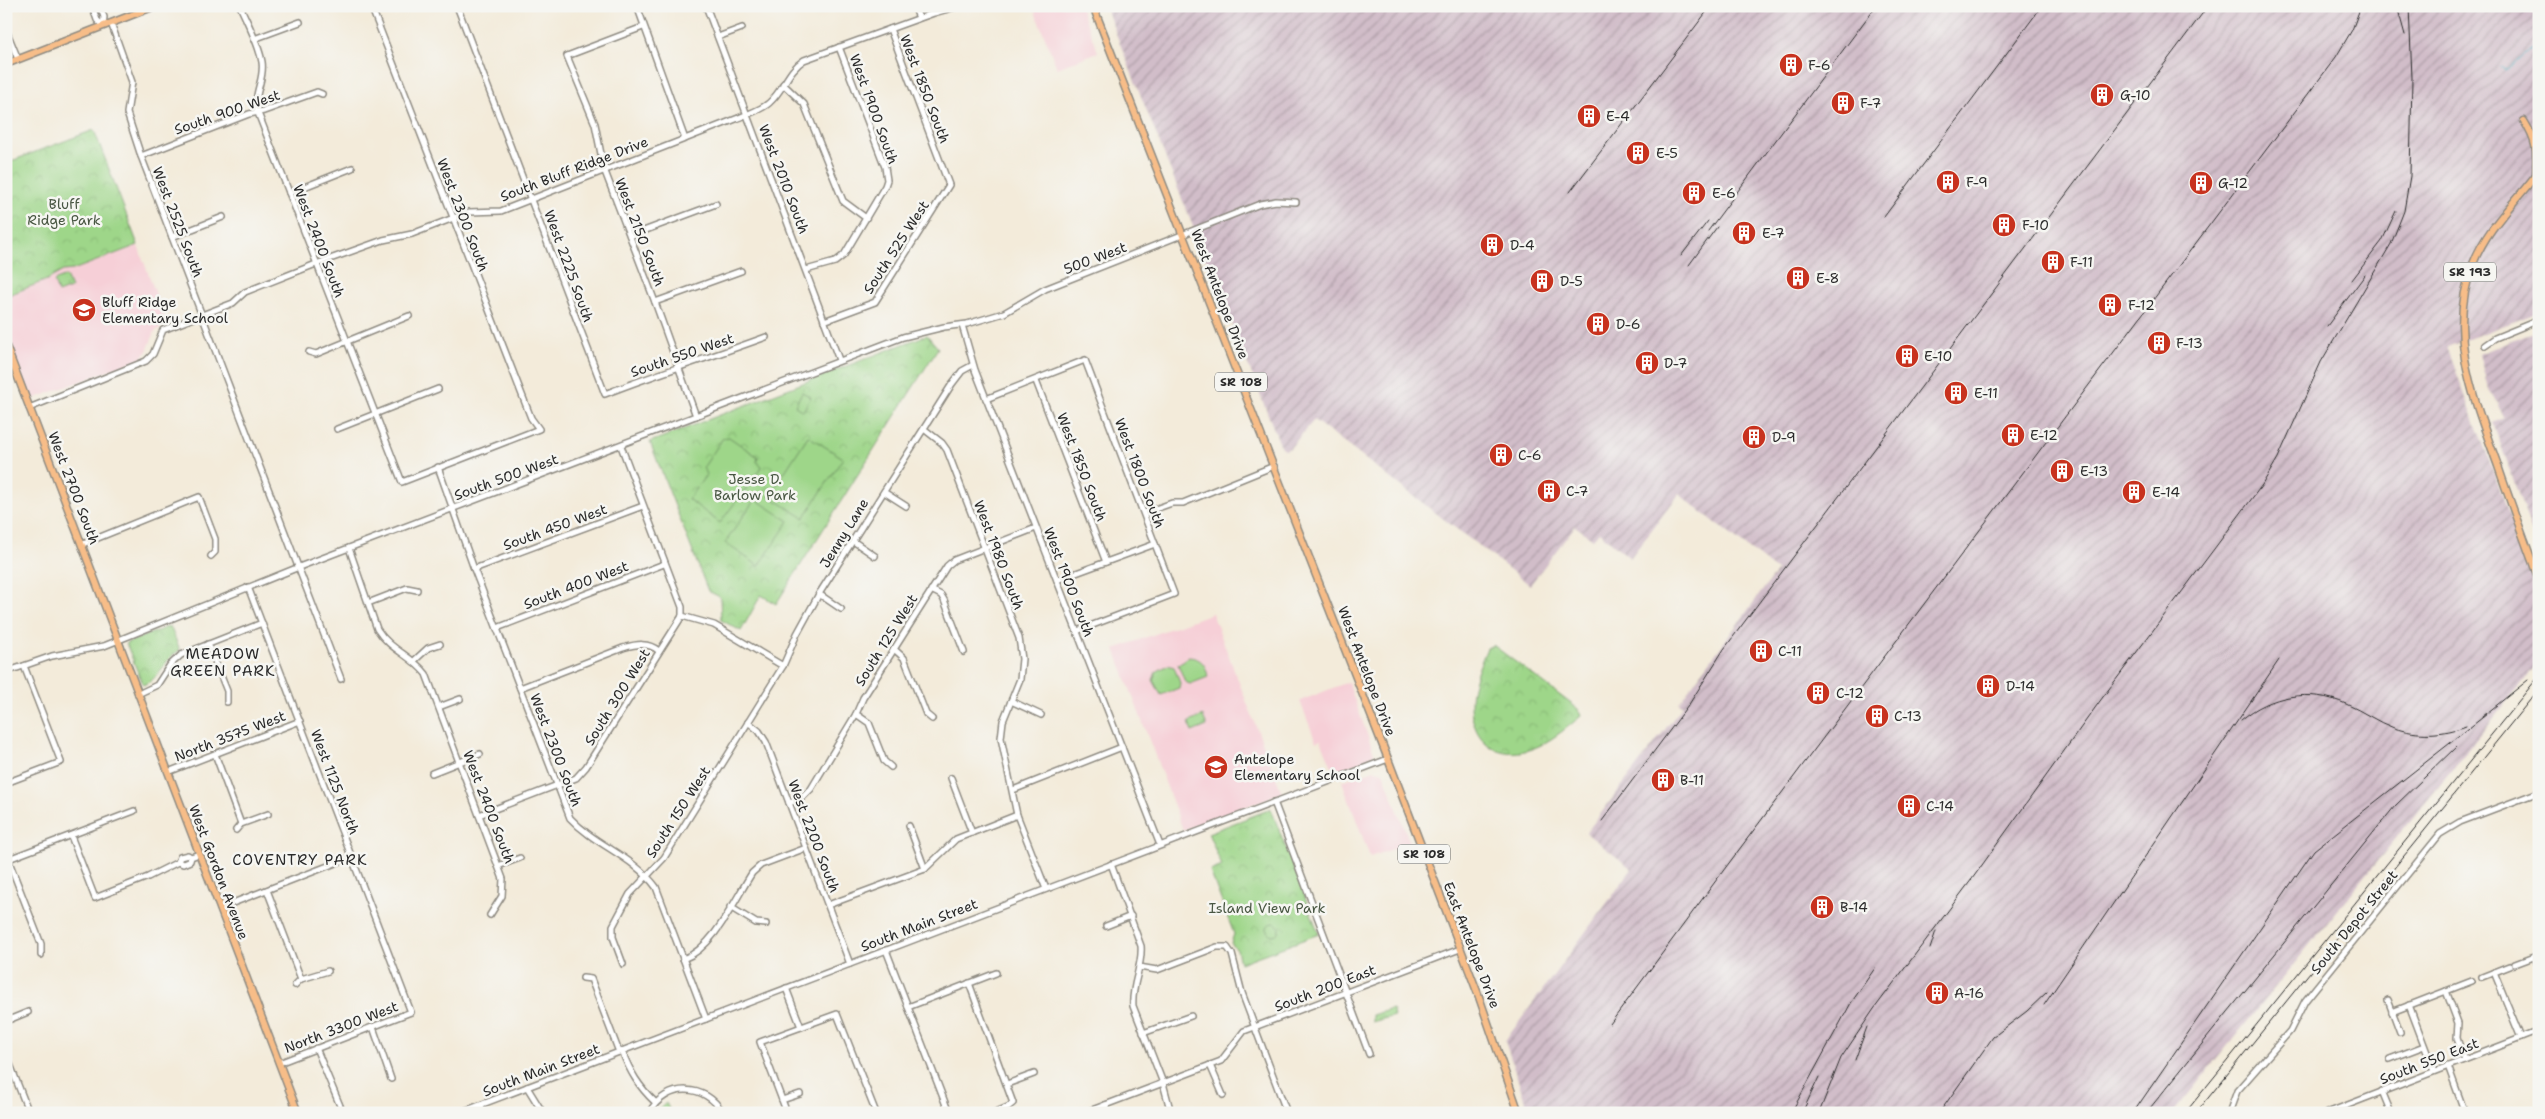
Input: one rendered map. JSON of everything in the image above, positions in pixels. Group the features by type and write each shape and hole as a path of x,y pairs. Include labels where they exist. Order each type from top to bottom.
{"main road":[{"path":"6,64 155,6"},
{"name":"West Antelope Drive","path":"1093,6 1388,759"},
{"path":"2524,121 2535,140 2537,173"},
{"name":"SR 193","path":"2537,173 2490,231 2468,278 2461,330 2464,360 2472,392 2539,580"},
{"name":"West 2700 South","path":"6,346 118,640"},
{"name":"West Gordon Avenue","path":"118,640 298,1113"},
{"name":"East Antelope Drive","path":"1388,759 1491,1030 1519,1113"}],"street":[{"path":"92,6 97,20 103,26"},
{"path":"100,6 104,18 103,26"},
{"name":"West 2400 South","path":"240,6 262,62 262,73 255,100 258,113 402,482 438,467"},
{"name":"West 2300 South","path":"371,6 452,219 531,418 539,429 438,467 474,569 570,818 584,833 624,856 647,875 656,887 706,1019"},
{"name":"West 2225 South","path":"457,6 532,198 605,394"},
{"path":"637,6 685,139"},
{"name":"West 2010 South","path":"706,6 839,360"},
{"path":"914,6 919,18"},
{"name":"South Bluff Ridge Drive","path":"30,408 146,361 153,354 163,330 234,303 245,292 316,264 475,211 501,211 763,108 771,102 794,68 804,60 919,18 959,6"},
{"path":"254,39 300,22"},
{"name":"West 2525 South","path":"111,23 132,82 127,113 140,156 341,679"},
{"name":"West 2150 South","path":"643,27 566,56 595,124 604,169 696,416"},
{"path":"718,37 742,28"},
{"name":"West 1850 South","path":"890,29 949,185"},
{"path":"6,30 18,59"},
{"name":"West 1900 South","path":"839,47 885,167 887,180 882,193 866,218"},
{"path":"784,84 804,104 843,201 866,218 840,258 806,270"},
{"name":"South 900 West","path":"140,156 249,114 258,113 317,92 322,94"},
{"path":"288,193 352,168"},
{"name":"South 525 West","path":"824,321 868,307 875,302 949,185"},
{"name":"500 West","path":"903,337 944,327 962,325 1004,313 1044,289 1183,236 1260,204 1276,200 1296,202"},
{"path":"630,236 716,204"},
{"path":"172,237 223,217"},
{"path":"655,302 741,271"},
{"path":"309,352 316,354 346,340 409,316"},
{"path":"2485,345 2495,338 2539,320"},
{"name":"West 1900 South","path":"962,325 973,365 1160,846"},
{"name":"South 550 West","path":"605,394 661,372 679,368 766,337"},
{"name":"South 500 West","path":"6,672 52,656 96,648 118,640 299,567 621,446 839,360 903,337"},
{"name":"West 1800 South","path":"1036,381 1085,360 1174,594 1077,631"},
{"name":"Jenny Lane","path":"748,722 783,666 797,634 819,594 952,384 962,371 973,365"},
{"path":"986,399 1036,381"},
{"name":"West 1850 South","path":"1036,381 1106,562"},
{"path":"337,429 438,389"},
{"name":"West 1980 South","path":"924,429 942,443 947,450 1019,638 1022,659 1020,679 1003,721 1001,738 1017,815 1046,889"},
{"path":"621,446 664,564 682,607 682,616 714,625 783,666"},
{"path":"1144,513 1172,503 1183,502 1274,466"},
{"path":"884,492 906,506"},
{"path":"83,544 200,497 215,540 215,552 211,556"},
{"name":"South 450 West","path":"474,569 643,506"},
{"name":"South 125 West","path":"789,803 801,799 812,789 856,714 863,698 947,566 954,560 1036,528"},
{"path":"853,541 875,556"},
{"path":"1057,580 1155,544"},
{"name":"West 2400 South","path":"349,548 377,629 384,639 416,660 426,674 439,707 503,879 502,896 490,915"},
{"name":"South 400 West","path":"497,628 664,564"},
{"name":"West 1125 North","path":"248,587 411,1012"},
{"path":"368,603 407,588 417,590"},
{"path":"931,590 941,595 944,600 964,652"},
{"path":"819,594 841,609"},
{"name":"South 300 West","path":"479,815 576,778 586,767 682,616"},
{"path":"138,694 157,685 170,665 181,655 262,623"},
{"path":"208,644 227,691 227,702"},
{"path":"416,660 428,648 440,644"},
{"path":"520,688 639,644 654,648 659,652"},
{"path":"894,649 904,658 926,714 932,719"},
{"path":"6,783 61,762 24,666"},
{"path":"439,707 460,699"},
{"path":"1011,701 1042,716"},
{"path":"856,714 868,723 884,762 891,768"},
{"name":"North 3575 West","path":"168,772 300,722"},
{"name":"West 2200 South","path":"748,722 759,730 766,742 850,964"},
{"name":"South 150 West","path":"623,964 613,937 613,926 630,894 664,858 748,722"},
{"path":"1013,790 1122,747"},
{"path":"215,754 242,824"},
{"path":"432,773 480,754"},
{"name":"South Main Street","path":"459,1113 1388,759"},
{"path":"951,778 972,833"},
{"name":"South Depot Street","path":"2229,1113 2237,1091 2290,1031 2305,1001 2437,838 2454,824 2539,792"},
{"path":"1274,802 1369,1054"},
{"path":"40,955 41,944 7,859 134,811"},
{"path":"236,830 242,824 268,814"},
{"path":"828,905 925,869 956,839 1017,815"},
{"path":"909,826 925,869"},
{"path":"71,836 95,898 148,877 178,862 183,864 199,854"},
{"path":"683,960 696,954 708,943 752,873 762,865 806,848"},
{"path":"220,908 352,857"},
{"path":"498,866 520,858"},
{"path":"1112,864 1141,946 1139,967 1132,994 1133,1006 1163,1083 1172,1110 1171,1113"},
{"path":"267,890 301,980"},
{"path":"730,907 756,923 766,924"},
{"path":"1106,926 1131,916"},
{"path":"1139,967 1157,970 1217,947 1227,947 1232,954 1242,993 1287,1113"},
{"name":"South 200 East","path":"1084,1113 1221,1061 1228,1054 1237,1037 1244,1031 1460,949"},
{"path":"886,950 949,1113"},
{"path":"2482,977 2537,956 2539,967"},
{"path":"295,985 301,980 328,971"},
{"path":"2494,972 2521,1038"},
{"path":"908,1007 996,973"},
{"path":"583,978 591,979 620,1052 635,1080 655,1102"},
{"path":"2392,1012 2472,981"},
{"path":"969,984 1013,1103 994,1113"},
{"path":"786,988 801,1027"},
{"path":"2446,991 2458,1023 2457,1038 2464,1060"},
{"path":"2388,1000 2400,1032"},
{"path":"2408,1005 2434,1071"},
{"path":"6,1020 28,1012"},
{"name":"North 3300 West","path":"279,1063 411,1012"},
{"path":"787,1113 760,1042 837,1014 876,1113"},
{"path":"1143,1033 1191,1016"},
{"path":"373,1027 392,1079"},
{"name":"South 550 East","path":"2327,1113 2539,1031"},
{"path":"2390,1059 2424,1046"},
{"path":"316,1048 343,1113"},
{"path":"6,1054 29,1113"},
{"path":"1210,1065 1223,1095"},
{"path":"2448,1066 2465,1113"},
{"path":"1007,1084 1034,1074"},
{"path":"526,1087 543,1113"},
{"path":"649,1113 655,1102 680,1089 694,1090 707,1095 718,1103 723,1113"},
{"path":"2382,1091 2391,1113"},
{"path":"782,1100 800,1094"},
{"path":"481,1105 483,1113"},
{"path":"1105,1105 1108,1113"}],"shaded area":[{"path":"1041,6 1080,6 1098,52 1057,68 1034,9"},
{"path":"1105,6 2539,6 2539,312 2447,347 2539,594 2539,662 2173,1113 1529,1113 1505,1041 1632,869 1586,833 1683,706 1679,703 1777,571 1679,494 1630,558 1599,532 1593,539 1575,526 1530,585 1314,420 1290,448 1285,450 1281,447"},
{"name":"Bluff Ridge Elementary School","path":"138,246 167,324 155,331 147,351 141,359 30,400 6,337 6,296 47,280 63,271 73,270"},
{"path":"2539,330 2539,552 2493,423 2504,418 2499,405 2488,388 2479,354"},
{"path":"1212,613 1282,793 1183,830 1115,649"},
{"path":"1348,682 1374,753 1371,758 1334,772 1321,740 1316,742 1300,701"},
{"path":"1375,770 1383,772 1410,843 1370,857 1342,781"}],"green space":[{"name":"Bluff Ridge Park","path":"94,130 138,245 73,270 63,271 47,280 6,296 6,163"},
{"path":"66,276 71,288 58,293 54,281"},
{"name":"Jesse D. Barlow Park","path":"927,335 938,348 776,604 761,595 741,631 721,620 720,597 708,591 650,442"},
{"path":"802,392 811,397 803,411 795,406"},
{"path":"808,436 843,458 804,518 769,496"},
{"path":"729,437 758,457 757,462 762,466 720,523 688,499 707,474 703,468 723,438"},
{"path":"755,499 789,521 759,566 725,543"},
{"path":"170,626 180,650 170,658 154,678 143,685 126,643"},
{"path":"1493,645 1578,709 1581,716 1552,739 1525,751 1510,752 1498,750 1487,744 1479,735 1474,722 1471,708 1472,691 1476,674 1487,648"},
{"path":"1189,657 1203,663 1208,677 1190,684 1185,682 1178,664"},
{"path":"1168,665 1174,667 1180,683 1179,688 1161,695 1153,680 1156,672"},
{"path":"1203,716 1207,726 1192,732 1189,722"},
{"name":"Island View Park","path":"1271,809 1319,934 1240,963 1237,950 1231,943 1234,934 1210,871 1222,866 1208,833"},
{"path":"1271,923 1275,923 1279,929 1275,935 1271,935 1267,931 1267,927"},
{"path":"1392,1009 1394,1016 1372,1022 1372,1015"},
{"path":"666,1103 671,1113 655,1113"}],"waterway":[{"path":"2500,67 2506,70 2524,54 2539,46"}],"railway":[{"path":"1570,192 1711,6"},
{"path":"1708,231 1876,6"},
{"path":"1884,217 2042,6"},
{"path":"1602,821 1688,706 1724,649 2208,6"},
{"path":"1610,1024 2336,57 2352,30 2361,6"},
{"path":"2397,6 2405,35"},
{"path":"1819,1113 1841,1058 1874,1009 1972,879 2100,701 2262,485 2278,458 2321,362 2391,244 2404,211 2410,176 2412,78 2409,6"},
{"path":"2352,280 2382,241 2396,211"},
{"path":"1681,256 1708,221"},
{"path":"1689,265 1717,227"},
{"path":"2327,326 2365,275"},
{"path":"2044,1005 2279,660"},
{"path":"2185,1113 2539,676"},
{"path":"2482,717 2528,680"},
{"path":"2196,1113 2539,689"},
{"path":"2241,720 2252,711 2277,700 2305,695 2332,699 2388,726 2403,731 2439,733 2466,726"},
{"path":"2133,1113 2314,850 2487,714"},
{"path":"2146,1113 2395,806 2456,747"},
{"path":"1930,949 1936,931"},
{"path":"1791,1113 1851,1003 1875,968"},
{"path":"1942,1109 1993,1037 2027,1011 2047,992"},
{"path":"1855,1060 1867,1027"},
{"path":"1802,1113 1819,1077"}],"place":[{"name":"F-6","path":"1791,65"},
{"name":"G-10","path":"2102,95"},
{"name":"F-7","path":"1843,103"},
{"name":"E-4","path":"1589,116"},
{"name":"E-5","path":"1638,153"},
{"name":"F-9","path":"1948,182"},
{"name":"G-12","path":"2201,183"},
{"name":"E-6","path":"1694,193"},
{"name":"F-10","path":"2004,225"},
{"name":"E-7","path":"1744,233"},
{"name":"D-4","path":"1492,245"},
{"name":"F-11","path":"2053,262"},
{"name":"E-8","path":"1798,278"},
{"name":"D-5","path":"1542,281"},
{"name":"F-12","path":"2110,305"},
{"name":"Bluff Ridge Elementary School","path":"84,310"},
{"name":"D-6","path":"1598,324"},
{"name":"F-13","path":"2159,343"},
{"name":"E-10","path":"1907,356"},
{"name":"D-7","path":"1647,363"},
{"name":"E-11","path":"1956,393"},
{"name":"E-12","path":"2013,435"},
{"name":"D-9","path":"1754,437"},
{"name":"C-6","path":"1501,455"},
{"name":"E-13","path":"2062,471"},
{"name":"C-7","path":"1549,491"},
{"name":"E-14","path":"2134,492"},
{"name":"C-11","path":"1761,651"},
{"name":"D-14","path":"1988,686"},
{"name":"C-12","path":"1818,693"},
{"name":"C-13","path":"1877,716"},
{"name":"Antelope Elementary School","path":"1216,767"},
{"name":"B-11","path":"1663,780"},
{"name":"C-14","path":"1909,806"},
{"name":"B-14","path":"1822,907"},
{"name":"A-16","path":"1937,993"}],"district":[{"name":"MEADOW GREEN PARK","path":"223,662"},
{"name":"COVENTRY PARK","path":"300,860"}]}
